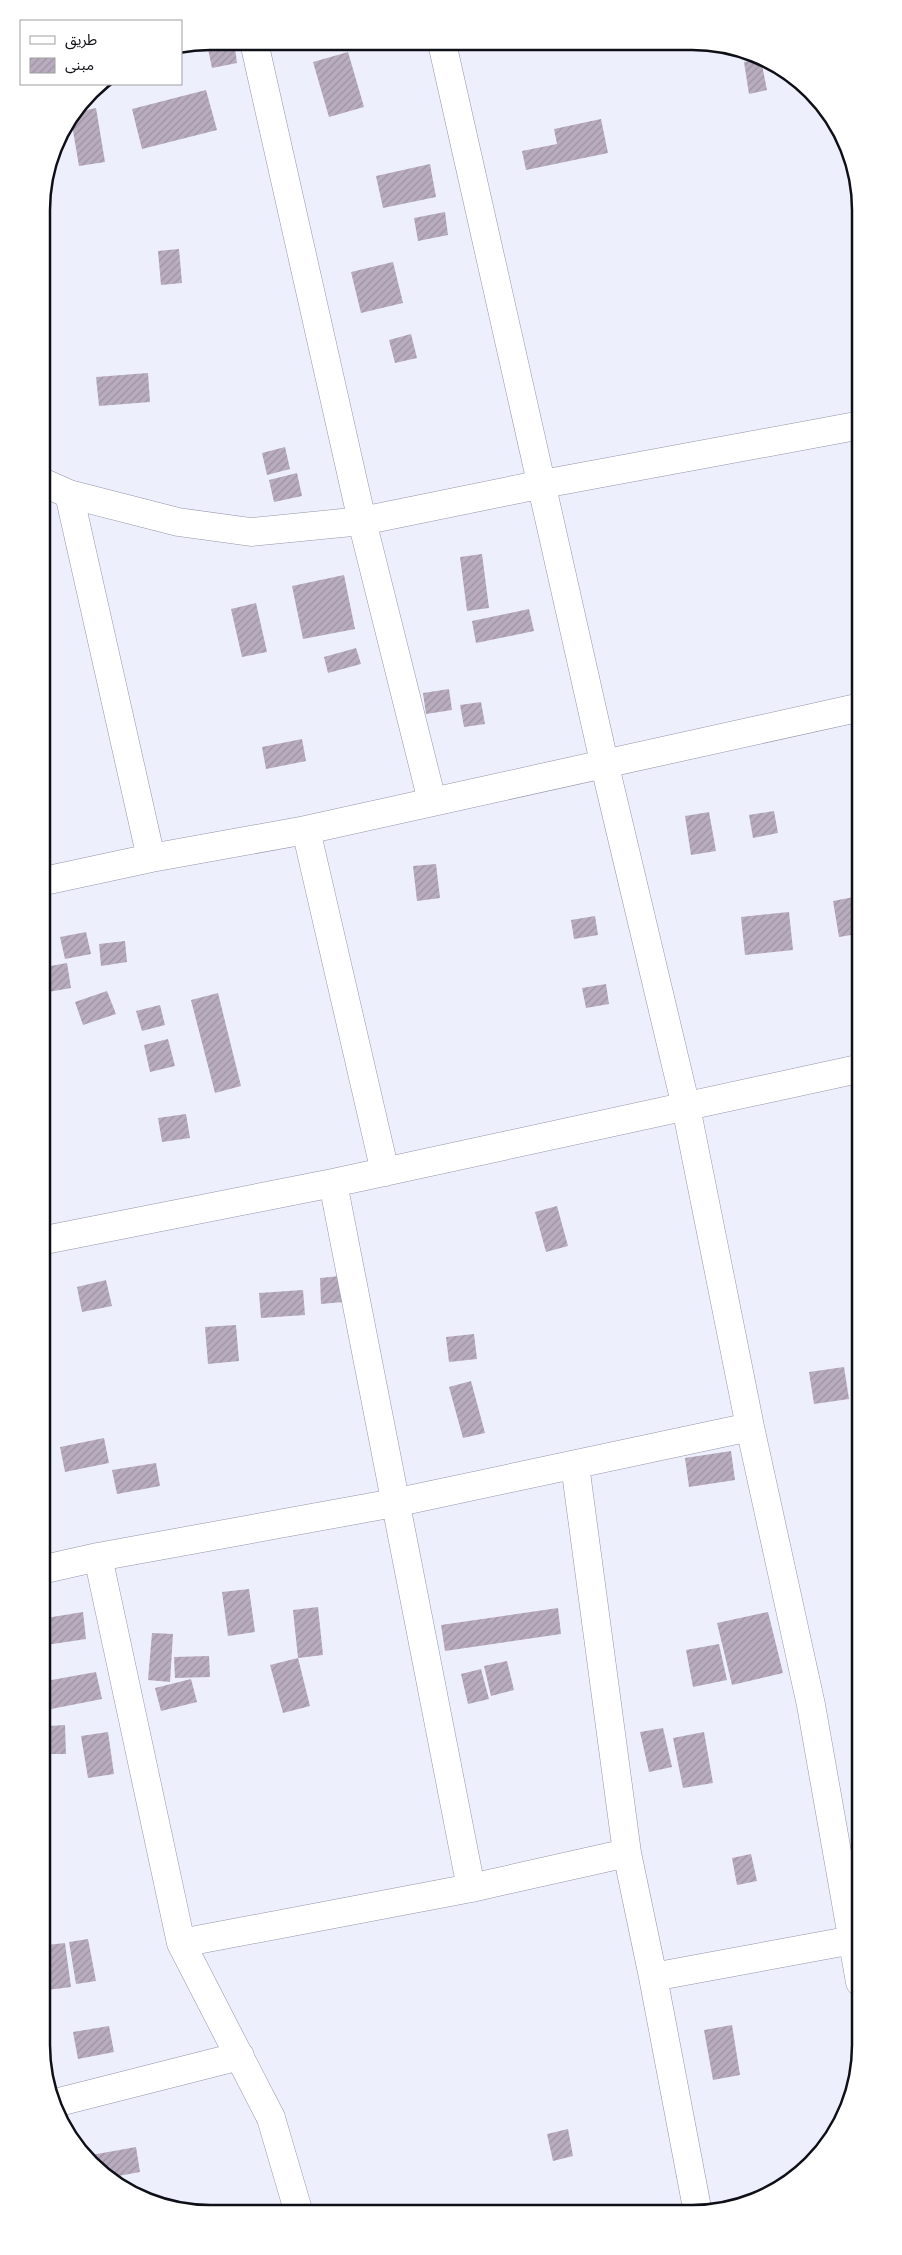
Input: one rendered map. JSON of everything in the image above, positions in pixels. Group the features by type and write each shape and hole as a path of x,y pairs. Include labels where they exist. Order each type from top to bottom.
{"street":[{"path":"256,50 362,521 432,801"},
{"path":"444,50 543,484 604,762 686,1107 750,1427 811,1705 852,1934"},
{"path":"50,486 69,494 178,522 251,532 362,521 543,484 852,427"},
{"path":"69,494 151,858"},
{"path":"50,880 151,858 306,830 604,762 852,709"},
{"path":"306,830 385,1172"},
{"path":"50,1239 333,1183 852,1070"},
{"path":"333,1183 471,1888"},
{"path":"50,1568 98,1557 394,1502 750,1427"},
{"path":"575,1465 627,1853 653,1977 696,2205"},
{"path":"98,1557 181,1943 271,2118 297,2205"},
{"path":"181,1943 471,1888 627,1853"},
{"path":"653,1977 852,1940"},
{"path":"60,2102 240,2056"}],"building":[{"path":"208,50 235,50 237,63 212,68"},
{"path":"348,52 364,107 329,117 313,62"},
{"path":"750,61 762,66 767,90 749,94 744,62"},
{"path":"206,90 217,130 142,149 132,109"},
{"path":"96,108 105,162 79,166 72,128 85,110"},
{"path":"601,119 608,153 526,170 522,151 557,144 554,129"},
{"path":"430,164 436,197 383,208 376,176"},
{"path":"445,212 448,235 418,241 414,218"},
{"path":"179,249 182,283 161,285 158,251"},
{"path":"393,262 403,303 361,313 351,272"},
{"path":"411,334 417,358 395,363 389,340"},
{"path":"148,373 150,402 99,406 96,377"},
{"path":"285,447 290,469 267,475 262,453"},
{"path":"297,473 302,496 274,502 269,480"},
{"path":"482,554 489,608 467,611 460,557"},
{"path":"344,575 355,629 303,639 292,586"},
{"path":"256,603 267,652 242,657 231,609"},
{"path":"529,609 534,631 476,643 472,621"},
{"path":"356,648 361,664 328,673 324,657"},
{"path":"449,689 452,710 426,714 423,693"},
{"path":"481,702 485,724 464,727 460,705"},
{"path":"302,739 306,761 266,769 262,747"},
{"path":"774,811 778,833 753,838 749,815"},
{"path":"709,812 716,851 691,855 685,816"},
{"path":"436,864 440,898 417,901 413,866"},
{"path":"852,897 852,935 839,937 833,901"},
{"path":"789,912 793,950 745,955 741,917"},
{"path":"595,916 598,935 574,939 571,920"},
{"path":"86,932 91,954 65,959 60,937"},
{"path":"125,941 127,962 101,966 99,944"},
{"path":"67,963 71,988 50,992 50,966"},
{"path":"606,984 609,1004 586,1008 582,988"},
{"path":"107,991 116,1014 83,1025 75,1002"},
{"path":"218,993 241,1086 215,1093 191,1000"},
{"path":"160,1005 165,1025 142,1031 136,1011"},
{"path":"168,1039 175,1066 150,1072 144,1045"},
{"path":"186,1114 190,1138 162,1142 158,1118"},
{"path":"557,1206 568,1246 546,1252 535,1212"},
{"path":"340,1276 343,1302 321,1304 320,1278"},
{"path":"106,1280 112,1306 82,1312 77,1287"},
{"path":"303,1290 305,1315 261,1318 259,1293"},
{"path":"236,1325 239,1361 208,1364 205,1327"},
{"path":"474,1334 477,1359 449,1362 446,1337"},
{"path":"844,1367 849,1399 814,1404 809,1372"},
{"path":"471,1381 485,1433 463,1438 449,1387"},
{"path":"104,1438 109,1463 65,1472 60,1447"},
{"path":"731,1451 735,1480 689,1487 685,1458"},
{"path":"156,1463 160,1486 117,1494 112,1470"},
{"path":"249,1589 255,1632 228,1636 222,1592"},
{"path":"318,1607 323,1655 298,1658 293,1610"},
{"path":"558,1608 561,1634 445,1651 441,1625"},
{"path":"83,1612 86,1639 50,1644 50,1617"},
{"path":"768,1612 783,1673 732,1685 717,1623"},
{"path":"152,1633 173,1634 170,1682 148,1680"},
{"path":"719,1644 727,1680 693,1687 686,1650"},
{"path":"209,1656 210,1677 175,1678 174,1657"},
{"path":"298,1658 310,1706 283,1713 270,1665"},
{"path":"507,1661 514,1690 491,1696 484,1666"},
{"path":"481,1669 489,1699 468,1704 461,1674"},
{"path":"96,1672 102,1699 50,1709 50,1680"},
{"path":"191,1679 197,1702 161,1711 155,1688"},
{"path":"65,1725 66,1754 50,1754 50,1726"},
{"path":"663,1728 672,1767 649,1772 640,1732"},
{"path":"108,1732 114,1774 88,1778 81,1736"},
{"path":"704,1732 713,1783 683,1788 673,1738"},
{"path":"751,1854 757,1881 737,1885 732,1858"},
{"path":"88,1939 96,1981 76,1984 69,1942"},
{"path":"65,1943 71,1987 50,1990 50,1945"},
{"path":"732,2025 740,2075 713,2080 704,2030"},
{"path":"109,2026 114,2052 78,2059 73,2032"},
{"path":"568,2129 573,2156 553,2161 547,2134"},
{"path":"136,2147 140,2172 119,2176 94,2155"}]}
